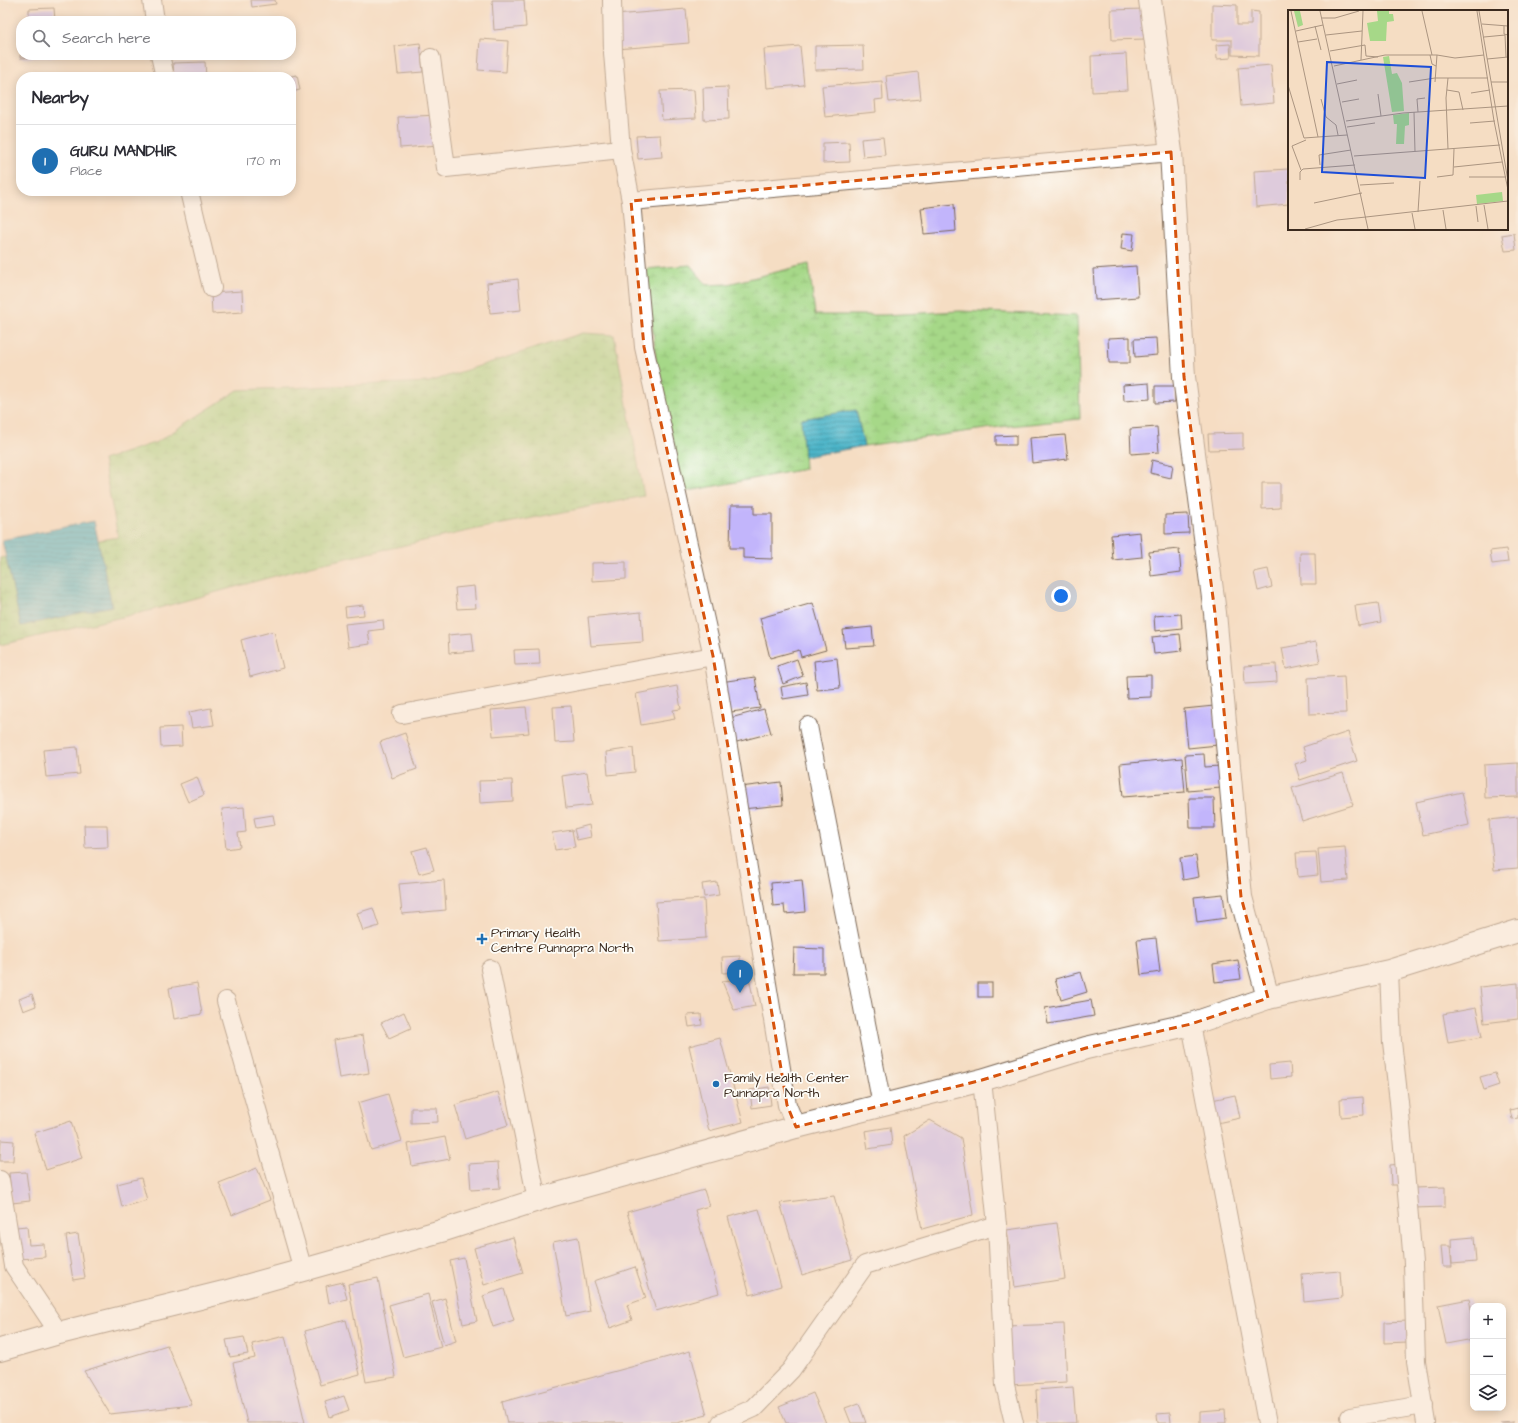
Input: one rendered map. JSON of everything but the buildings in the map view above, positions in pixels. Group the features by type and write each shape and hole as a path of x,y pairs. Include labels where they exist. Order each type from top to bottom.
{"main road":[{"path":"1150,0 1171,152 1184,377 1215,613 1241,897 1268,998"},
{"path":"0,1350 59,1333 224,1292 303,1270 441,1231 537,1200 796,1127 982,1080 1086,1048 1191,1024 1268,998 1388,971 1518,931"}],"street":[{"path":"152,0 155,16"},
{"path":"612,0 613,53 621,149 631,201 644,346 713,656 787,1106 796,1127"},
{"path":"431,58 446,168 621,149"},
{"path":"161,60 164,72"},
{"path":"631,201 1171,152"},
{"path":"190,196 212,288"},
{"path":"402,714 713,656"},
{"path":"808,726 882,1106"},
{"path":"490,969 537,1200"},
{"path":"1388,971 1392,1042 1399,1102 1413,1263 1416,1361 1426,1423"},
{"path":"226,1001 303,1270"},
{"path":"1191,1024 1267,1423"},
{"path":"982,1080 997,1225 1005,1385 1014,1423"},
{"path":"0,1180 14,1266 59,1333"},
{"path":"721,1423 754,1408 791,1370 865,1265 997,1225"},
{"path":"1350,1417 1424,1405"}],"highlighted area":[{"path":"1171,152 1184,377 1215,613 1241,897 1268,998 1191,1024 1086,1048 982,1080 796,1127 787,1105 713,656 644,347 631,201"}],"green space":[{"path":"809,264 815,315 884,315 960,311 1077,316 1080,419 999,427 864,446 856,410 802,419 805,469 683,492 657,368 646,269 690,265 707,285 728,284"},
{"path":"583,333 614,335 644,496 477,529 311,566 148,611 0,645 0,558 118,537 103,460 157,442 238,390 429,382"}],"water":[{"path":"856,410 864,446 804,457 801,419"},
{"path":"94,521 112,606 21,626 2,540"}],"place":[{"name":"Primary Health Centre Punnapra North","path":"482,939"},
{"name":"GURU MANDHIR","path":"740,993"},
{"name":"Family Health Center Punnapra North","path":"716,1084"}]}
